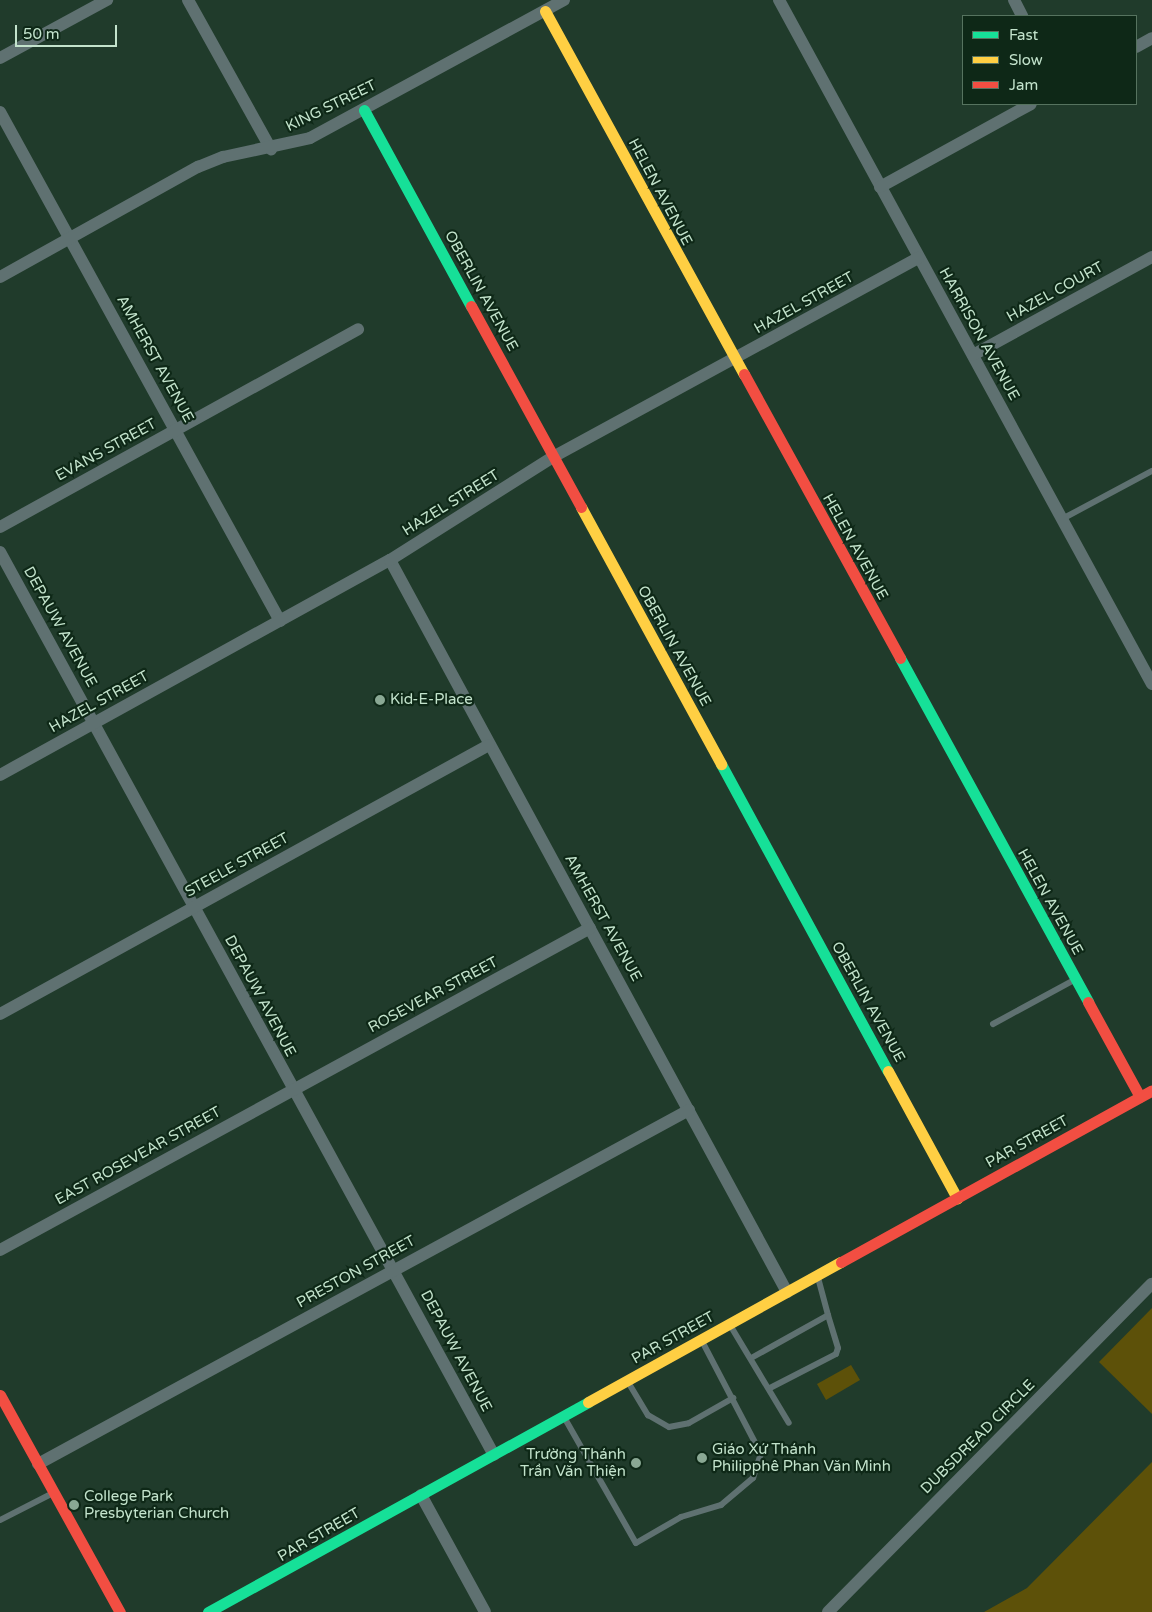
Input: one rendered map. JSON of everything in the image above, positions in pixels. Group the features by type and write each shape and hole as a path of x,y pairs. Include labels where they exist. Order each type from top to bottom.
{"street":[{"path":"0,58 107,0"},
{"path":"188,0 271,149"},
{"name":"KING STREET","path":"0,277 198,168 223,157 271,149 310,138 564,0"},
{"name":"HARRISON AVENUE","path":"779,0 1152,684"},
{"path":"1014,0 1022,15"},
{"name":"HELEN AVENUE","path":"545,11 735,361 1140,1097"},
{"path":"1137,46 1152,39"},
{"path":"880,186 1028,105"},
{"name":"OBERLIN AVENUE","path":"364,110 956,1198"},
{"name":"AMHERST AVENUE","path":"0,112 280,622"},
{"name":"HAZEL COURT","path":"973,355 1152,257"},
{"name":"HAZEL STREET","path":"0,775 390,560 553,457 735,361 918,258"},
{"name":"EVANS STREET","path":"0,528 358,329"},
{"name":"DEPAUW AVENUE","path":"0,552 292,1090 394,1270 494,1455"},
{"name":"AMHERST AVENUE","path":"390,560 787,1292"},
{"name":"STEELE STREET","path":"0,1014 489,745"},
{"name":"ROSEVEAR STREET","path":"292,1090 590,928"},
{"name":"EAST ROSEVEAR STREET","path":"0,1250 292,1090"},
{"name":"PAR STREET","path":"208,1612 1152,1090"},
{"name":"PRESTON STREET","path":"38,1464 689,1110"},
{"name":"DUBSDREAD CIRCLE","path":"828,1612 1152,1284"},
{"path":"0,1395 120,1612"},
{"path":"421,1495 485,1612"}],"lane":[{"path":"1062,519 1152,471"},
{"path":"993,1024 1075,979"},
{"path":"770,1388 838,1352 818,1275"},
{"path":"752,1358 828,1315"},
{"path":"729,1324 752,1358 789,1423"},
{"path":"564,1416 636,1543 682,1518 721,1505 753,1478 761,1460 760,1446 701,1340"},
{"path":"628,1380 648,1415 669,1427 689,1423 733,1398"},
{"path":"0,1520 54,1492"}],"shaded area":[{"path":"1152,1308 1152,1414 1099,1362"},
{"path":"851,1365 860,1380 826,1400 817,1384"},
{"path":"1152,1462 1152,1612 984,1612 1027,1588"}],"traffic: fast":[{"path":"364,110 471,306"},
{"path":"900,658 1088,1002"},
{"path":"721,764 888,1071"},
{"path":"208,1612 588,1402"}],"traffic: slow":[{"path":"545,11 744,374"},
{"path":"581,507 721,764"},
{"path":"888,1071 957,1198"},
{"path":"588,1402 841,1262"}],"traffic: jam":[{"path":"471,306 581,507"},
{"path":"744,374 900,658"},
{"path":"1088,1002 1140,1097"},
{"path":"841,1262 1152,1090"},
{"path":"0,1395 120,1612"}],"place":[{"name":"Kid-E-Place","path":"380,700"},
{"name":"Giáo Xứ Thánh Philipphê Phan Văn Minh","path":"702,1458"},
{"name":"Trường Thánh Trần Văn Thiện","path":"636,1463"},
{"name":"College Park Presbyterian Church","path":"74,1505"}]}
